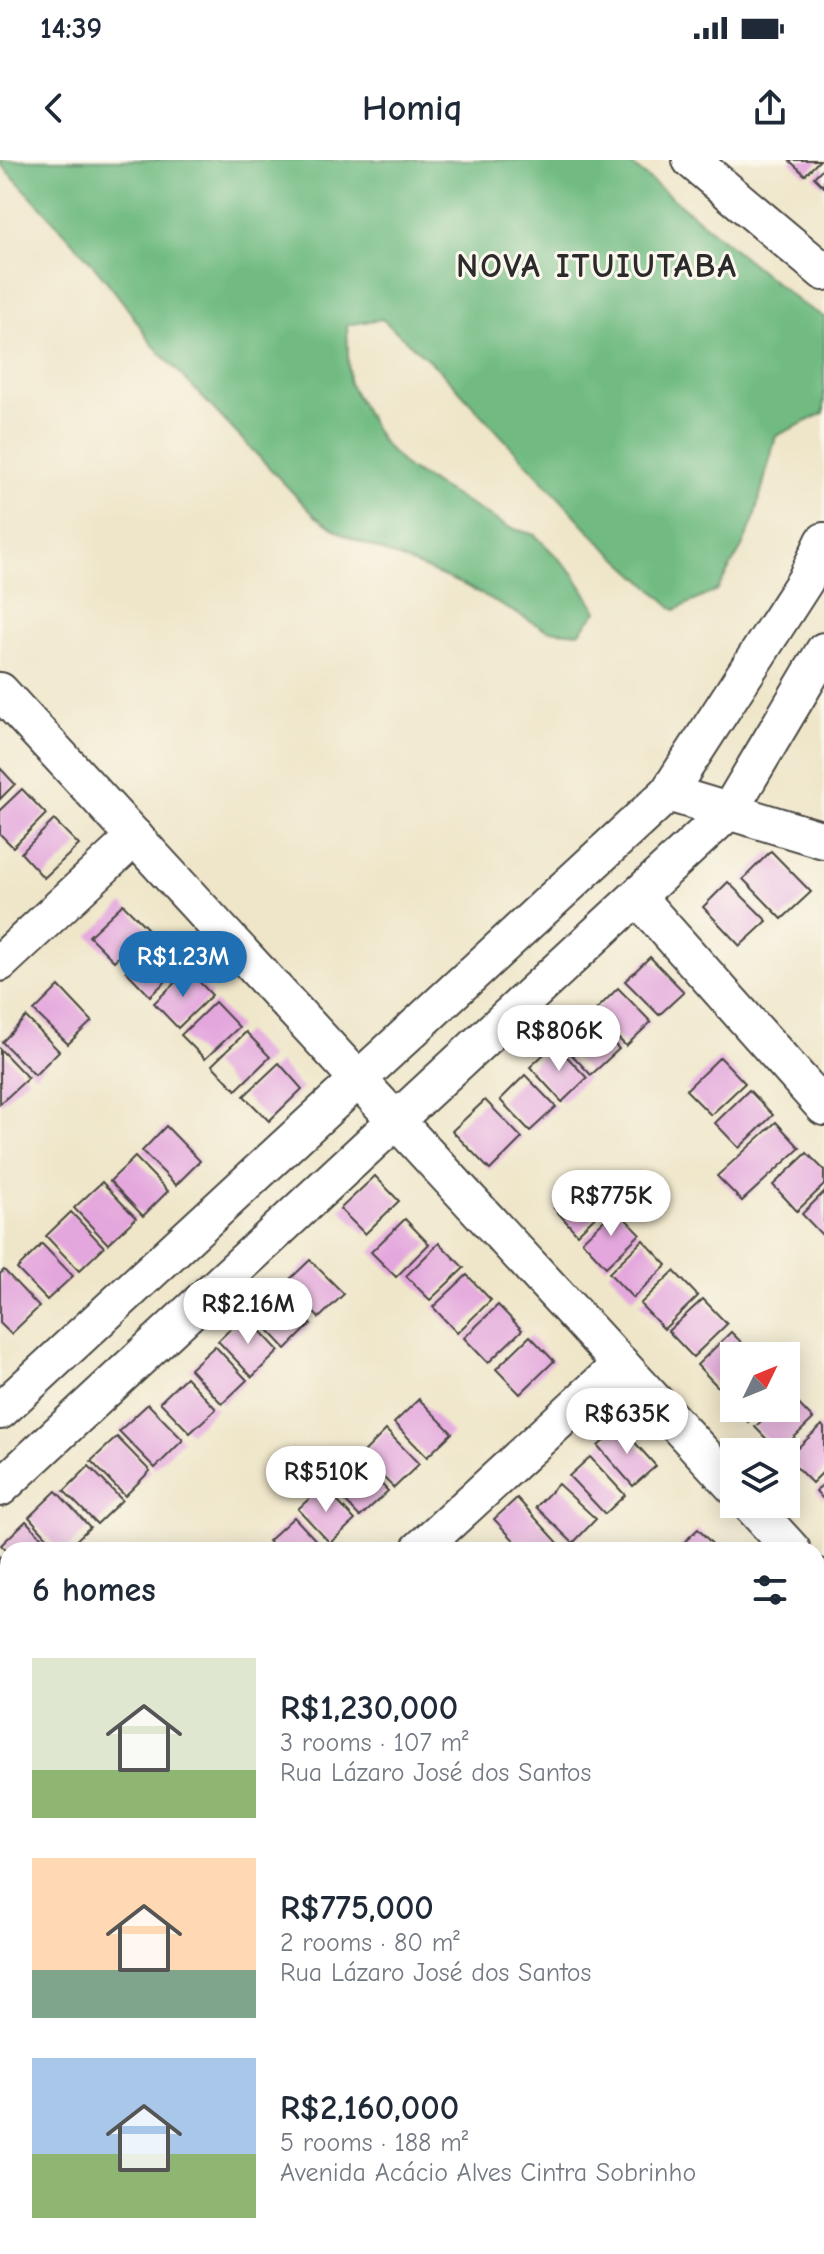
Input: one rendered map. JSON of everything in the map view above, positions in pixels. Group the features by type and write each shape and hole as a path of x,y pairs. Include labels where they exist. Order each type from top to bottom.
{"street":[{"path":"691,160 824,272"},
{"path":"0,1411 668,793 805,581 824,541"},
{"path":"0,1488 729,811 824,651"},
{"path":"0,691 720,1472"},
{"path":"668,793 824,840"},
{"path":"0,963 135,837"},
{"path":"637,897 824,1107"},
{"path":"428,1542 621,1364"},
{"path":"763,1518 785,1542"}],"green space":[{"path":"0,160 626,160 799,302 824,317 824,413 776,436 754,519 742,547 717,590 675,610 600,542 441,371 382,319 347,325 349,383 382,442 406,467 508,527 535,535 573,573 597,611 579,633 547,630 464,585 344,535 315,516 151,343 118,295"}],"building":[{"path":"789,160 820,160 805,175"},
{"path":"824,167 824,187 814,177"},
{"path":"0,768 15,784 0,799"},
{"path":"22,789 46,814 13,847 0,834 0,810"},
{"path":"54,820 79,845 44,878 21,853"},
{"path":"771,851 811,892 782,919 743,879"},
{"path":"728,882 767,921 740,946 703,907"},
{"path":"123,904 147,928 114,961 89,936"},
{"path":"160,938 184,964 150,996 126,971"},
{"path":"650,957 684,992 659,1015 625,981"},
{"path":"188,970 212,995 178,1028 154,1003"},
{"path":"59,986 92,1021 68,1044 34,1011"},
{"path":"618,988 651,1022 626,1046 593,1013"},
{"path":"215,1002 239,1027 205,1059 181,1035"},
{"path":"585,1013 619,1049 591,1075 557,1039"},
{"path":"26,1017 59,1051 35,1075 2,1042"},
{"path":"246,1032 270,1057 236,1090 212,1065"},
{"path":"555,1044 587,1078 562,1102 530,1067"},
{"path":"0,1049 28,1078 0,1104"},
{"path":"720,1057 745,1083 711,1115 686,1090"},
{"path":"279,1063 302,1089 269,1121 244,1096"},
{"path":"525,1075 556,1107 530,1131 500,1100"},
{"path":"749,1090 773,1115 739,1148 715,1123"},
{"path":"485,1100 522,1138 490,1170 452,1131"},
{"path":"776,1122 800,1148 742,1201 717,1176"},
{"path":"166,1126 200,1161 176,1185 142,1151"},
{"path":"807,1153 824,1170 824,1185 797,1211 773,1185"},
{"path":"135,1157 168,1191 143,1216 110,1181"},
{"path":"375,1176 399,1201 365,1234 340,1209"},
{"path":"587,1176 611,1201 577,1234 554,1208"},
{"path":"102,1182 136,1218 108,1244 74,1208"},
{"path":"824,1192 824,1237 802,1214"},
{"path":"616,1209 640,1234 606,1267 582,1241"},
{"path":"71,1212 104,1247 79,1271 46,1236"},
{"path":"405,1219 429,1244 396,1277 371,1252"},
{"path":"643,1240 667,1265 633,1298 609,1273"},
{"path":"439,1243 464,1268 430,1300 406,1276"},
{"path":"42,1244 73,1276 47,1300 17,1269"},
{"path":"310,1260 344,1294 319,1318 286,1283"},
{"path":"4,1270 39,1307 11,1334 0,1323 0,1274"},
{"path":"674,1271 698,1296 664,1329 640,1304"},
{"path":"467,1275 491,1300 457,1333 433,1307"},
{"path":"278,1290 311,1324 286,1349 254,1315"},
{"path":"703,1299 727,1324 693,1357 668,1331"},
{"path":"498,1305 522,1330 488,1363 464,1338"},
{"path":"245,1315 279,1351 252,1377 218,1341"},
{"path":"731,1332 741,1342 721,1342"},
{"path":"530,1336 554,1361 520,1394 496,1369"},
{"path":"720,1343 720,1389 697,1365"},
{"path":"215,1346 247,1380 222,1404 190,1369"},
{"path":"186,1377 216,1409 190,1433 160,1402"},
{"path":"419,1399 452,1433 427,1457 394,1423"},
{"path":"148,1404 183,1440 155,1468 119,1431"},
{"path":"800,1405 813,1419 793,1438 766,1438 755,1427 760,1422 800,1422"},
{"path":"822,1425 824,1471 812,1483 800,1471 800,1446"},
{"path":"620,1426 656,1466 633,1486 598,1446"},
{"path":"386,1430 419,1464 394,1488 361,1455"},
{"path":"117,1437 150,1471 125,1496 91,1461"},
{"path":"354,1455 388,1491 360,1517 326,1481"},
{"path":"590,1457 625,1495 605,1514 569,1476"},
{"path":"89,1466 122,1500 97,1524 64,1491"},
{"path":"824,1483 824,1500 816,1491"},
{"path":"558,1484 596,1519 572,1542 536,1507"},
{"path":"323,1486 355,1520 329,1542 298,1509"},
{"path":"56,1491 90,1527 74,1542 52,1542 29,1517"},
{"path":"517,1498 557,1542 516,1542 494,1519"},
{"path":"294,1517 317,1542 269,1542"},
{"path":"26,1521 46,1542 4,1542"},
{"path":"698,1529 710,1542 684,1542"}],"district":[{"name":"NOVA ITUIUTABA","path":"597,266"}]}
